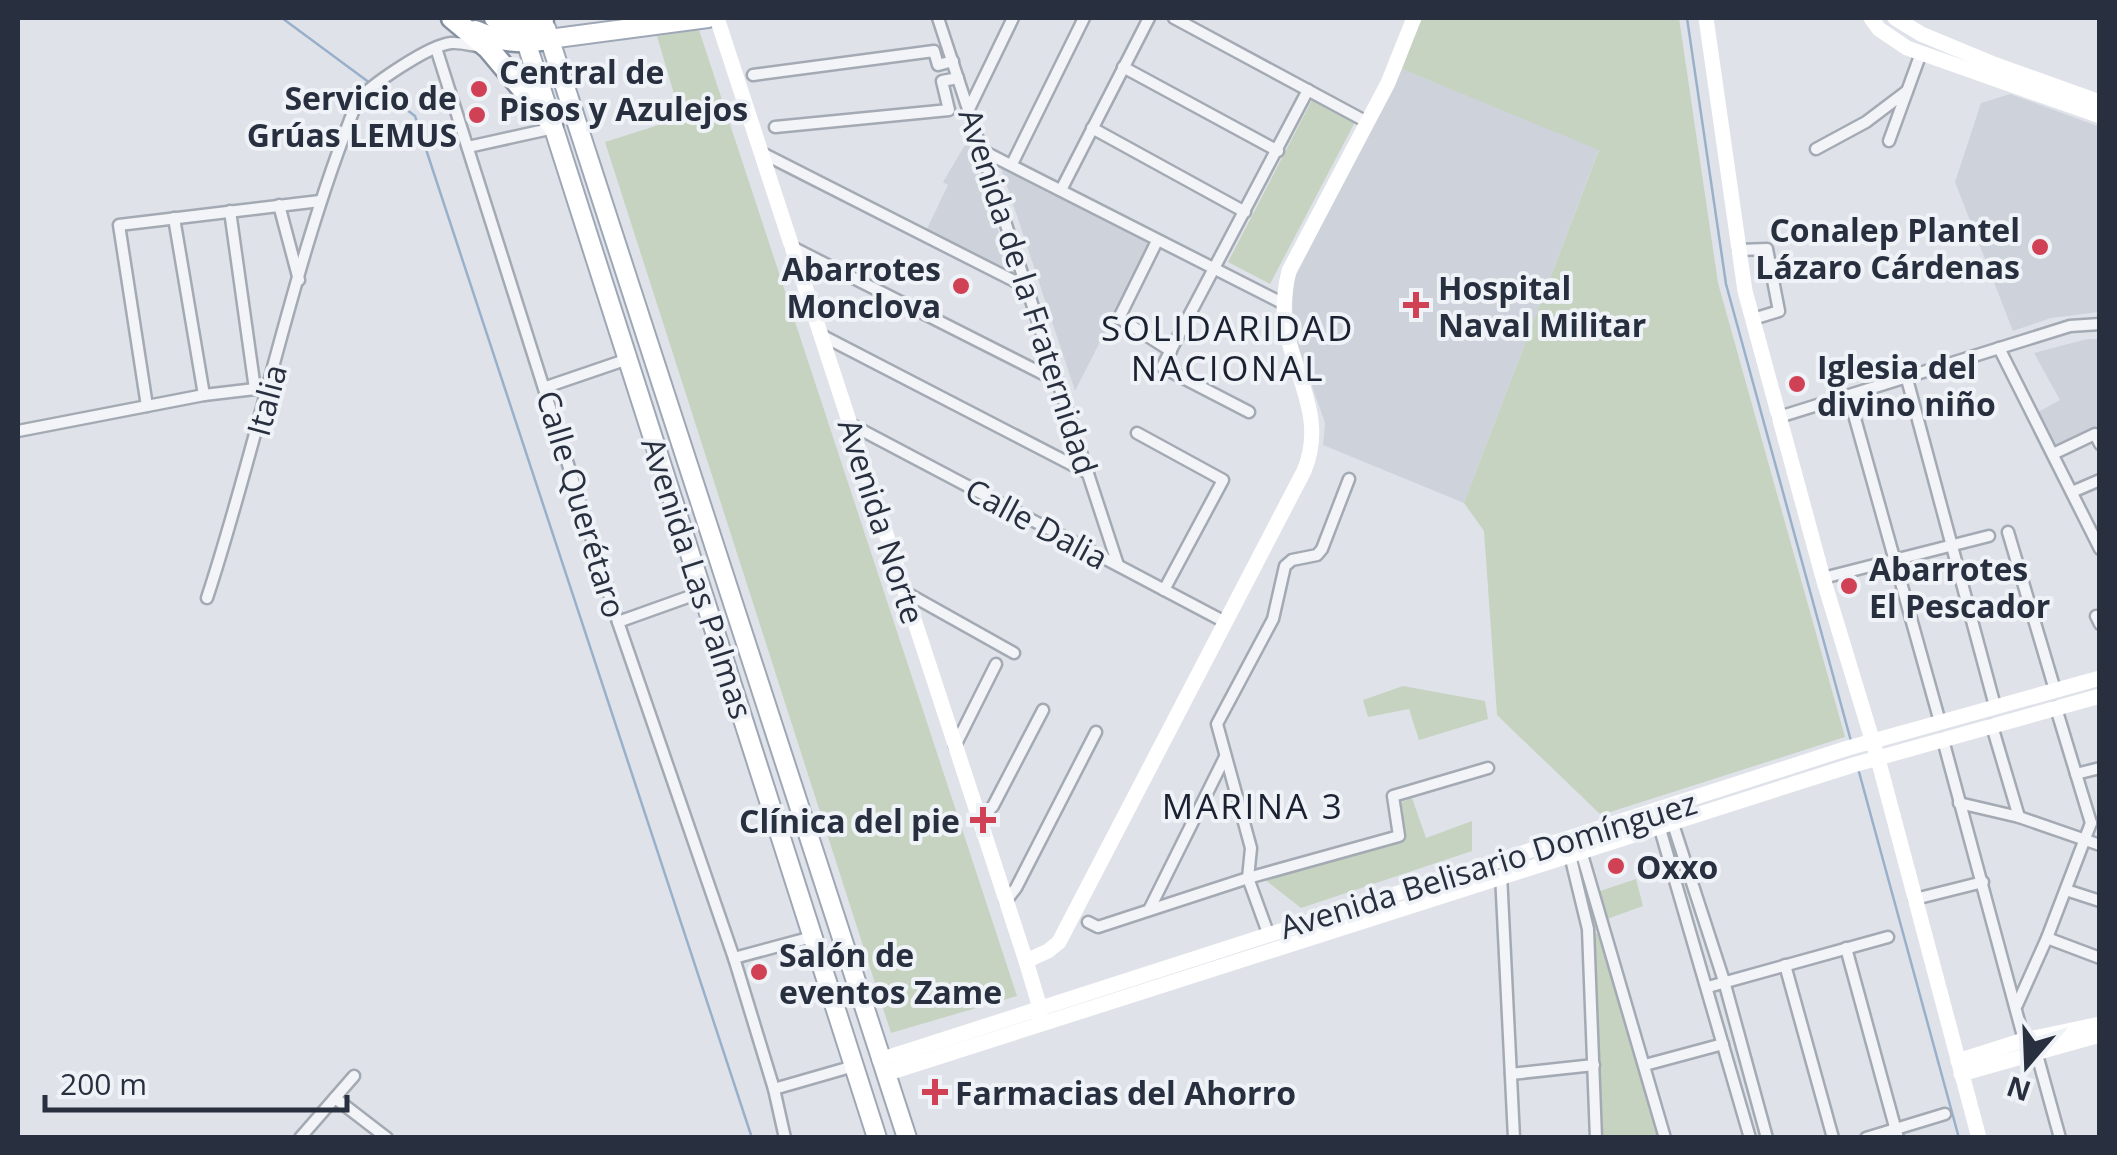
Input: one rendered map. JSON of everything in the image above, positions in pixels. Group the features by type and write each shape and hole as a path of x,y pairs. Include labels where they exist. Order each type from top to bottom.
{"highway":[{"path":"452,18 493,39 548,23"},
{"path":"452,18 488,48 553,126"},
{"path":"495,18 522,28"}],"main road":[{"path":"548,23 704,18"},
{"name":"Avenida Las Palmas","path":"548,23 907,1138"},
{"name":"Avenida Las Palmas","path":"522,28 877,1138"}],"street":[{"path":"450,43 452,18"},
{"name":"Avenida Norte","path":"716,18 1026,961 1040,1008 1038,1026"},
{"name":"Avenida de la Fraternidad","path":"938,18 1118,565"},
{"path":"969,108 1013,18"},
{"path":"1012,164 1084,18"},
{"path":"1061,190 1149,18"},
{"path":"1174,18 1366,122"},
{"path":"1026,961 1059,942 1304,472 1312,444 1311,410 1287,335 1284,304 1294,258 1388,83 1414,18"},
{"path":"1706,18 1752,319 1824,578 1863,753 1915,898 1979,1138"},
{"path":"1872,18 1891,39 1920,53 2096,103"},
{"path":"1896,18 1989,70"},
{"path":"436,48 450,43 488,48"},
{"name":"Italia","path":"208,598 230,534 261,391 299,280 320,200 357,102 380,79 436,48"},
{"name":"Calle Querétaro","path":"436,48 618,622 734,958 785,1138"},
{"path":"753,74 934,50 949,110 775,127"},
{"path":"1889,140 1920,53"},
{"path":"938,65 953,61"},
{"path":"1123,68 1278,150"},
{"path":"942,81 958,78"},
{"path":"1249,412 1162,367 1308,90"},
{"path":"1816,149 1866,122 1907,91"},
{"path":"468,148 553,126"},
{"path":"1092,128 1245,212"},
{"path":"983,151 1284,304"},
{"path":"761,152 1030,289"},
{"path":"147,406 120,224 320,200"},
{"path":"278,206 299,280"},
{"path":"18,431 204,395 261,391 230,211"},
{"path":"174,218 204,395"},
{"path":"1158,241 1119,318 1171,351"},
{"path":"792,246 1059,382"},
{"path":"1739,250 1766,249 1780,312 1752,319"},
{"path":"1779,417 2070,326 2100,324"},
{"path":"820,334 1088,474"},
{"path":"1999,348 2100,549"},
{"path":"546,387 628,359"},
{"path":"1907,379 1995,706"},
{"path":"1849,397 1940,722"},
{"name":"Calle Dalia","path":"850,423 1225,622"},
{"path":"1137,434 1224,480 1164,590"},
{"path":"2053,454 2098,437"},
{"path":"1268,933 1248,878 1252,848 1217,724 1273,619 1280,577 1292,560 1317,556 1322,549 1348,480"},
{"path":"2072,492 2100,480"},
{"path":"2008,532 2054,690"},
{"path":"1824,578 1989,536"},
{"path":"618,622 702,592"},
{"path":"907,593 1014,653"},
{"path":"955,746 996,664"},
{"name":"Avenida Belisario Domínguez","path":"882,1068 1038,1026 1501,868 1664,817 1834,771 1863,753 1940,722 2100,678"},
{"name":"Avenida Belisario Domínguez","path":"935,1051 1040,1008 1268,933 1501,868 1576,853 1830,754 1863,753 1943,740 2100,696"},
{"path":"2016,1006 2048,938 2084,840 2095,823 2056,708"},
{"path":"980,820 993,806 1043,710"},
{"path":"1992,726 2020,817"},
{"path":"1006,901 1096,732"},
{"path":"1943,740 2016,1006 2060,1138"},
{"path":"1830,754 1834,771"},
{"path":"1149,910 1225,757"},
{"path":"1088,922 1098,927 1248,878 1400,836 1393,796 1488,768"},
{"path":"2076,774 2100,768"},
{"path":"1958,803 2020,817 2100,845"},
{"path":"1664,817 1724,982 1766,1138"},
{"path":"1664,817 1750,1138"},
{"path":"1576,853 1602,925 1664,1138"},
{"path":"1576,853 1588,928 1596,1138"},
{"path":"1501,868 1514,1138"},
{"path":"1915,898 1983,882"},
{"path":"2066,890 2100,901"},
{"path":"1588,928 1602,925"},
{"path":"734,958 812,936"},
{"path":"1708,986 1888,936"},
{"path":"2048,938 2100,958"},
{"path":"1846,948 1897,1134"},
{"path":"1785,965 1833,1138"},
{"path":"1960,1068 2093,1031"},
{"path":"1645,1065 1723,1044"},
{"path":"1511,1074 1594,1065"},
{"path":"774,1090 854,1066"},
{"path":"300,1138 354,1076"},
{"path":"336,1098 387,1138"},
{"path":"1866,1138 1897,1134 1944,1114"}],"shaded area":[{"name":"Hospital Naval Militar","path":"1402,69 1599,149 1464,503 1323,445 1325,423 1292,329 1293,281"},
{"name":"Conalep Plantel Lázaro Cárdenas","path":"2010,94 2100,127 2099,312 2051,318 2013,331 1955,182 1981,103"},
{"path":"968,140 1011,269 1006,273 926,231 948,185 943,182"},
{"path":"1000,165 1151,242 1075,391 1027,246"},
{"path":"2099,339 2099,429 2056,449 2038,412 2060,400 2034,353"}],"green space":[{"path":"1421,18 1679,18 1718,283 1845,737 1601,815 1497,715 1484,531 1464,503 1599,150 1402,69"},
{"path":"699,30 1017,996 891,1033 605,142 681,118 657,36"},
{"path":"1312,100 1355,122 1270,284 1228,262"},
{"path":"1403,686 1485,701 1488,719 1419,740 1409,709 1368,717 1363,700"},
{"path":"1412,798 1426,838 1472,821 1472,851 1301,908 1264,879 1402,840 1402,802"},
{"path":"1636,879 1643,906 1607,919 1600,891"},
{"path":"1596,933 1658,1137 1602,1137 1591,938"}],"waterway":[{"path":"282,18 370,83"},
{"path":"1687,18 1726,284 1851,741"},
{"path":"377,87 415,116 752,1138"},
{"path":"1859,772 1959,1138"}],"place":[{"name":"Central de Pisos y Azulejos","path":"479,89"},
{"name":"Servicio de Grúas LEMUS","path":"477,115"},
{"name":"Conalep Plantel Lázaro Cárdenas","path":"2040,247"},
{"name":"Abarrotes Monclova","path":"961,286"},
{"name":"Hospital Naval Militar","path":"1416,305"},
{"name":"Iglesia del divino niño","path":"1797,384"},
{"name":"Abarrotes El Pescador","path":"1849,586"},
{"name":"Clínica del pie","path":"983,820"},
{"name":"Oxxo","path":"1616,866"},
{"name":"Salón de eventos Zame","path":"759,972"},
{"name":"Farmacias del Ahorro","path":"935,1092"}],"district":[{"name":"SOLIDARIDAD NACIONAL","path":"1228,347"},
{"name":"MARINA 3","path":"1253,805"}]}
